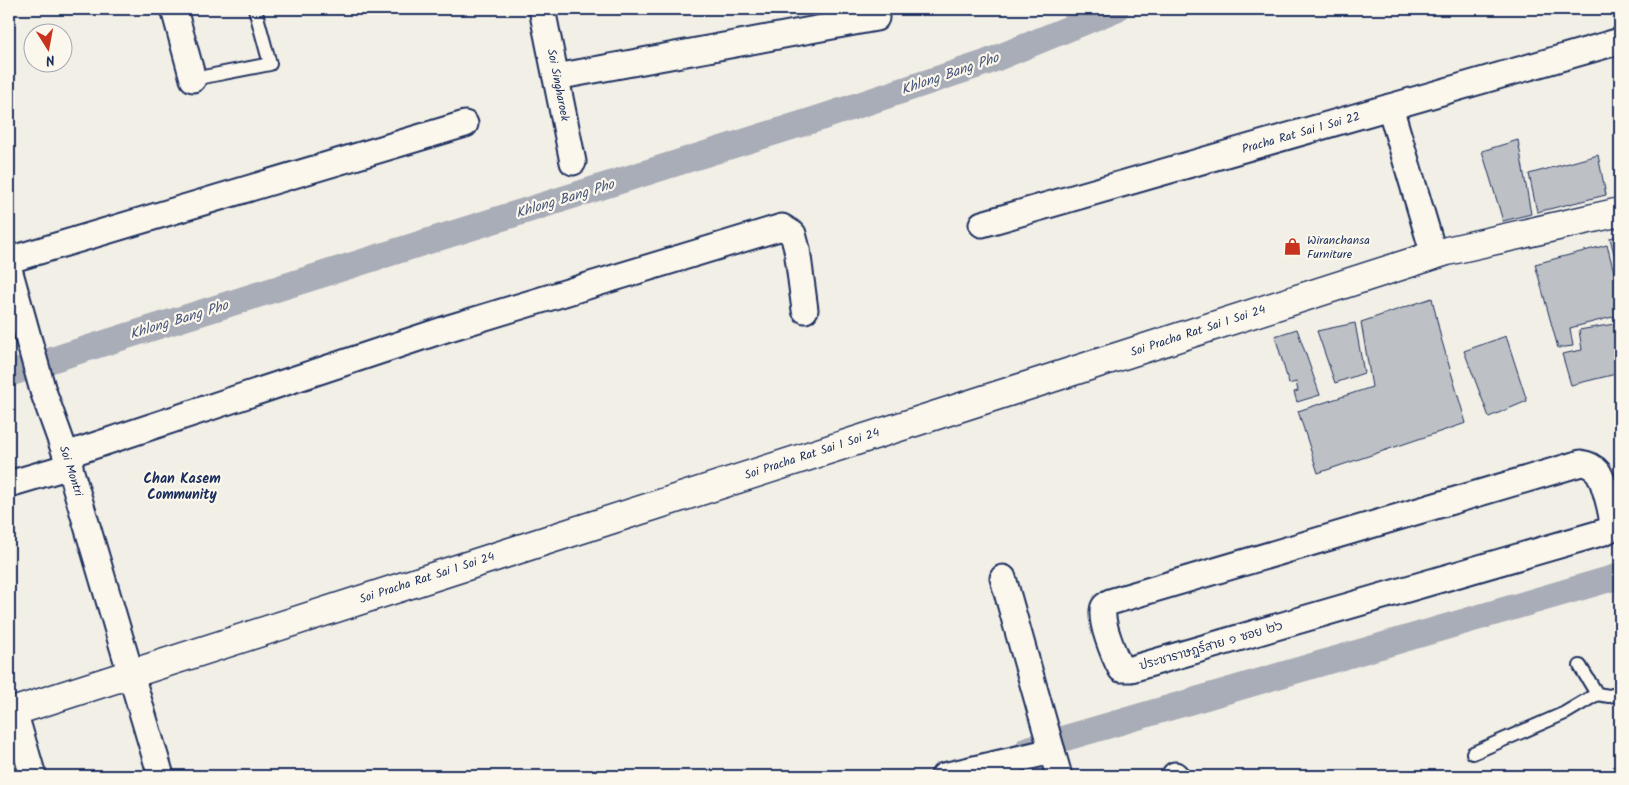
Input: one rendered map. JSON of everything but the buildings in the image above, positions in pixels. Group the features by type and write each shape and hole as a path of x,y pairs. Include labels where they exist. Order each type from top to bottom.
{"street":[{"path":"174,9 193,79"},
{"name":"Soi Singharoek","path":"542,9 573,162"},
{"path":"556,77 876,18"},
{"name":"Pracha Rat Sai 1 Soi 22","path":"982,224 1620,41"},
{"path":"1390,107 1434,255"},
{"path":"9,260 465,124"},
{"name":"Soi Pracha Rat Sai 1 Soi 24","path":"12,712 1434,255 1620,212"},
{"path":"9,484 68,460 450,328 782,227 792,234 797,249 805,310"},
{"name":"Soi Montri","path":"9,269 43,391 68,460 161,776"},
{"name":"ประชาราษฎร์สาย ๑ ซอย ๒๖","path":"1581,463 1591,465 1613,488 1613,523 1610,529 1604,532 1131,669 1121,669 1115,658 1102,617 1104,607 1110,602 1581,463"},
{"path":"1003,578 1059,776"},
{"path":"12,712 33,776"},
{"path":"944,776 1049,741"}],"lane":[{"path":"193,79 270,64 255,9"},
{"path":"1580,666 1597,694"},
{"path":"1473,754 1565,713 1597,694 1609,696 1620,693"}],"waterway":[{"name":"Khlong Bang Pho","path":"9,374 820,118 985,63 1116,9"},
{"path":"1028,749 1620,576"}],"place":[{"name":"Wiranchansa Furniture","path":"1293,247"}],"district":[{"name":"Chan Kasem Community","path":"182,488"}]}
